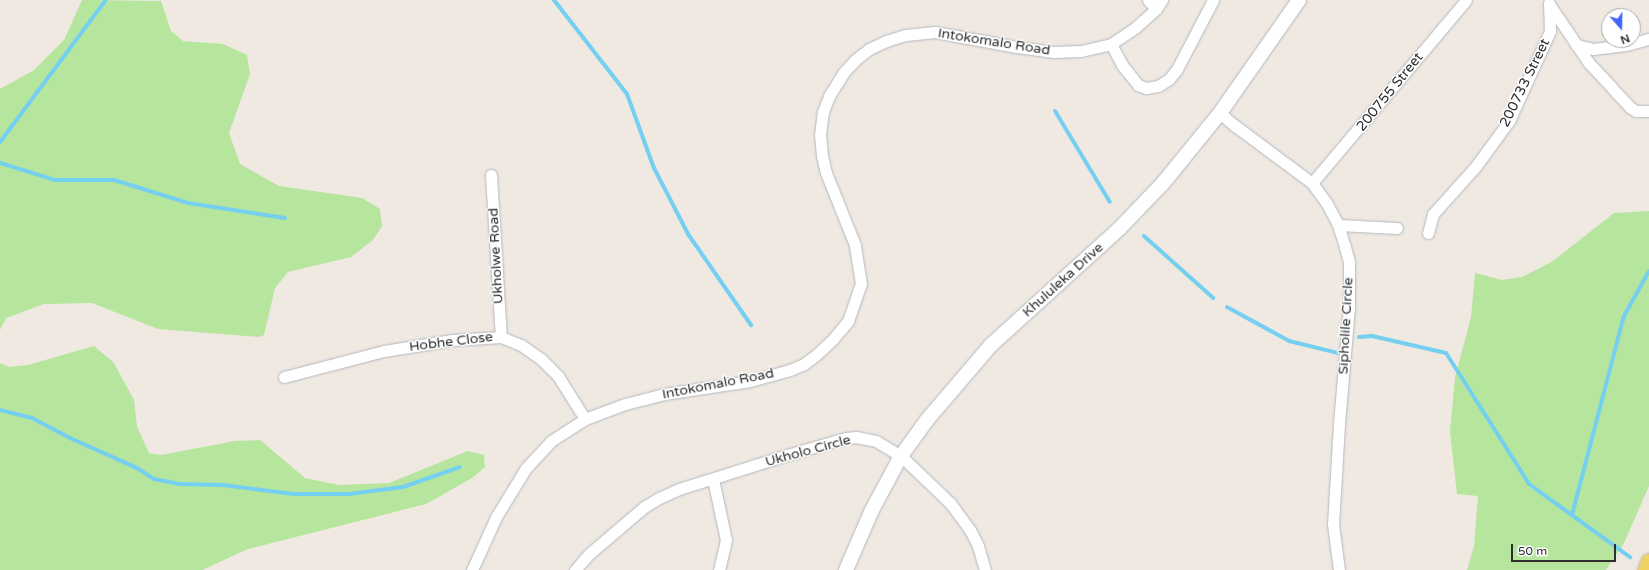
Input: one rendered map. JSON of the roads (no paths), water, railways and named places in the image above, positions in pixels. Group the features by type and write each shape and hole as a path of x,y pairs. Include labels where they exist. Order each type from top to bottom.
{"main road":[{"path":"1646,570 1649,562"}],"street":[{"path":"1148,0 1159,5"},
{"path":"1111,44 1122,65 1138,85 1146,88 1158,86 1169,79 1177,69 1213,0"},
{"name":"Khululeka Drive","path":"846,570 872,510 902,456 927,420 991,345 1119,229 1164,182 1220,113 1299,0"},
{"name":"200755 Street","path":"1312,184 1466,0"},
{"path":"1548,2 1589,63 1630,108 1636,111 1649,111"},
{"name":"200733 Street","path":"1428,232 1433,214 1476,166 1509,122 1550,31 1548,2"},
{"name":"Intokomalo Road","path":"472,570 496,517 526,468 551,441 585,419 626,404 664,394 750,381 790,370 804,364 816,355 833,339 848,321 861,284 855,245 826,173 822,156 820,135 823,112 836,83 855,60 869,49 886,41 906,35 935,32 1017,47 1054,52 1081,51 1111,44 1136,27 1159,5"},
{"path":"1576,45 1593,49 1626,45 1649,39"},
{"name":"Sipholile Circle","path":"1220,113 1312,184 1326,202 1338,225 1349,262 1349,300 1333,524 1338,570"},
{"name":"Ukholwe Road","path":"491,175 501,337"},
{"path":"1338,225 1397,228"},
{"name":"Hobhe Close","path":"284,377 384,351 452,340 501,337 521,345 541,359 558,376 585,419"},
{"name":"Ukholo Circle","path":"575,570 589,554 644,507 679,489 846,438 864,437 876,441 902,456"},
{"path":"902,456 951,504 960,516 978,546 985,570"},
{"path":"713,479 726,540 719,570"}],"waterway":[{"path":"0,142 106,0"},
{"path":"554,0 627,94 654,168 688,234 751,325"},
{"path":"1055,111 1110,202"},
{"path":"0,163 55,180 114,180 188,203 285,218"},
{"path":"1144,236 1213,298"},
{"path":"1572,515 1624,316 1649,271"},
{"path":"1227,307 1289,341 1338,353"},
{"path":"1359,337 1372,336 1446,353 1529,484 1630,557"},
{"path":"0,410 32,418 70,438 137,468 154,479 179,484 223,485 293,494 349,494 403,487 460,467"}]}
